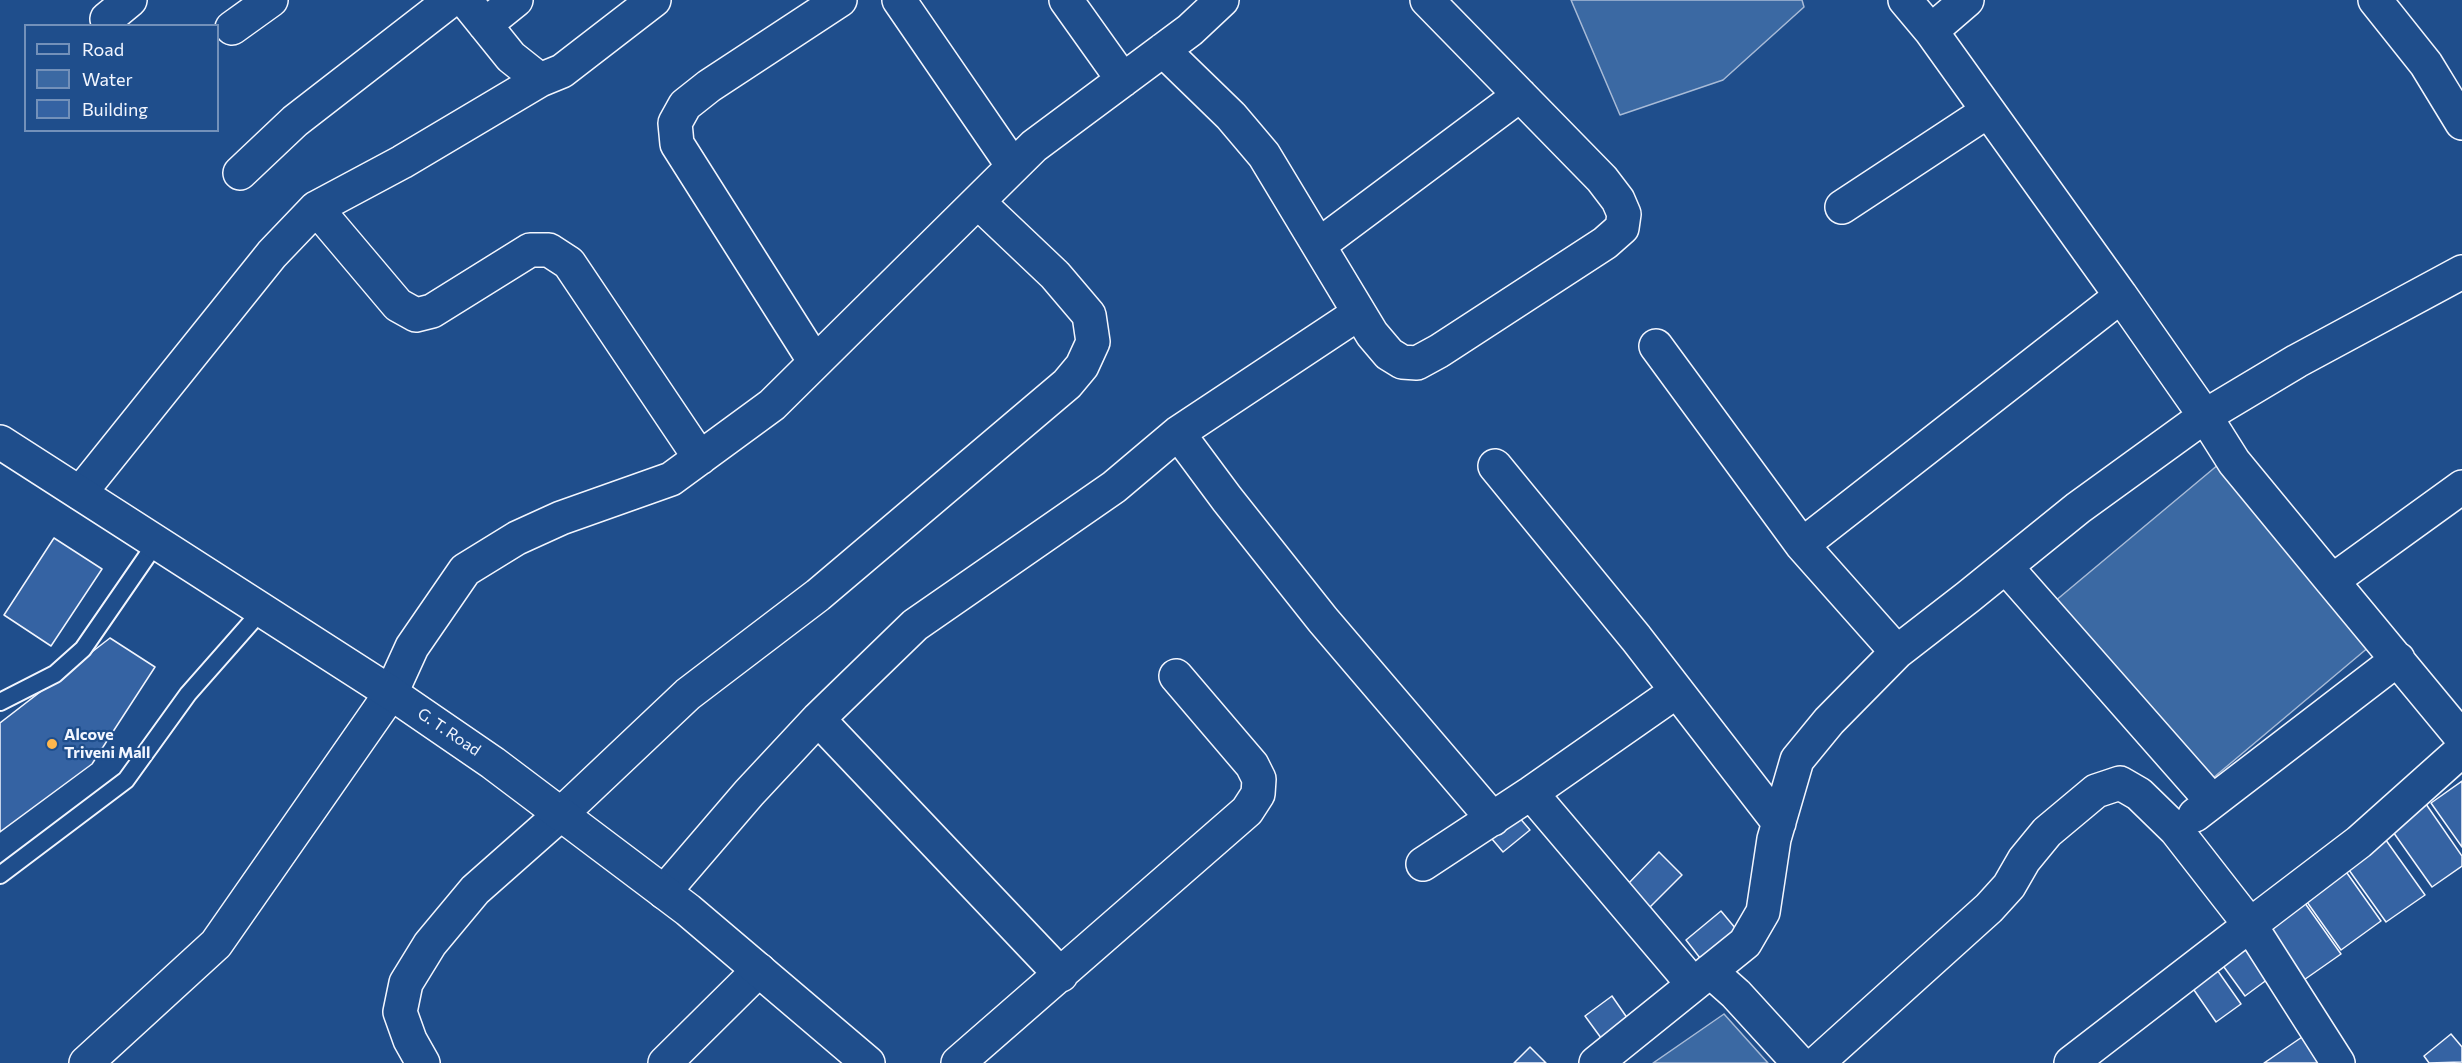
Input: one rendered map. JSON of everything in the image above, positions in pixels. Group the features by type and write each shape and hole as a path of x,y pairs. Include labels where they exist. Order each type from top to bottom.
{"street":[{"path":"232,28 271,0"},
{"path":"240,173 295,121 451,0"},
{"path":"465,0 511,57 540,80"},
{"path":"485,26 516,0"},
{"path":"80,493 272,254 316,208 402,162 540,80 562,71 654,0"},
{"path":"815,362 677,144 675,123 685,105 708,86 840,0"},
{"path":"899,0 1013,166"},
{"path":"1066,0 1123,80"},
{"path":"86,1063 216,944 391,693 412,647 465,570 517,538 561,518 671,479 771,405 1034,146 1190,30 1222,0"},
{"path":"1164,50 1231,116 1264,155 1372,334 1389,354 1402,362 1417,363 1605,243 1622,228 1624,214 1618,200 1602,179 1427,0"},
{"path":"1905,0 1931,31 2121,296 2205,416 2234,462 2398,659 2458,754 2359,842 2071,1063"},
{"path":"1931,31 1967,0"},
{"path":"2375,0 2426,64 2462,123"},
{"path":"1319,245 1520,94"},
{"path":"1842,207 1988,111"},
{"path":"423,1063 410,1040 400,1012 406,983 430,944 475,890 561,814 688,694 827,588 1067,384 1082,366 1093,342 1089,315 1055,275 978,202"},
{"path":"316,208 398,305 416,315 432,311 530,250 549,250 569,263 700,458"},
{"path":"1596,1063 1745,943 1763,912 1779,823 1797,760 1830,721 1897,652 2078,508 2205,416 2296,361 2462,272"},
{"path":"1802,545 2121,296"},
{"path":"664,892 749,793 818,719 915,625 1114,487 1178,433 1251,387 1359,313"},
{"path":"1656,346 1802,545 1897,652"},
{"path":"1178,433 1323,620 1493,819"},
{"name":"G. T. Road","path":"1,444 391,693 493,763 664,892 868,1063"},
{"path":"1495,466 1677,691 1779,823"},
{"path":"2332,580 2462,487"},
{"path":"2006,567 2212,801"},
{"path":"2176,830 2398,659"},
{"path":"958,1063 1247,811 1258,794 1259,779 1252,765 1176,676"},
{"path":"1423,864 1493,819 1677,691"},
{"path":"818,719 1061,975"},
{"path":"1816,1063 1989,908 2010,886 2024,860 2047,832 2096,791 2120,783 2139,794 2176,830 2250,925 2338,1063"},
{"path":"1531,793 1701,978 1737,994 1799,1063"},
{"path":"665,1063 759,970"}],"lane":[{"path":"0,702 55,674 82,649 156,543"},
{"path":"0,875 126,780 188,694 262,610"}],"water":[{"path":"1571,0 1802,0 1804,7 1723,80 1620,115"},
{"path":"2225,459 2376,641 2188,799 2036,617"},
{"path":"1724,1014 1768,1063 1653,1063"}],"building":[{"path":"54,538 102,569 51,646 4,615"},
{"name":"Alcove Triveni Mall","path":"110,638 155,667 92,764 0,832 0,723"},
{"path":"2462,781 2462,847 2431,803"},
{"path":"2426,804 2462,856 2462,866 2432,887 2391,829"},
{"path":"1518,816 1530,830 1503,852 1492,839"},
{"path":"2383,836 2425,895 2386,922 2344,863"},
{"path":"1659,852 1682,875 1647,910 1624,888"},
{"path":"2342,866 2381,921 2341,950 2302,895"},
{"path":"2302,899 2341,954 2301,982 2264,926"},
{"path":"1721,911 1736,929 1700,958 1686,940"},
{"path":"2240,939 2268,979 2245,996 2216,956"},
{"path":"2208,957 2241,1004 2216,1022 2183,974"},
{"path":"1612,996 1630,1022 1604,1042 1585,1016"},
{"path":"2451,1034 2462,1047 2462,1062 2429,1063 2424,1056"},
{"path":"2305,1035 2323,1063 2264,1063"},
{"path":"1530,1047 1546,1063 1514,1063"}],"place":[{"name":"Alcove Triveni Mall","path":"52,744"}]}
